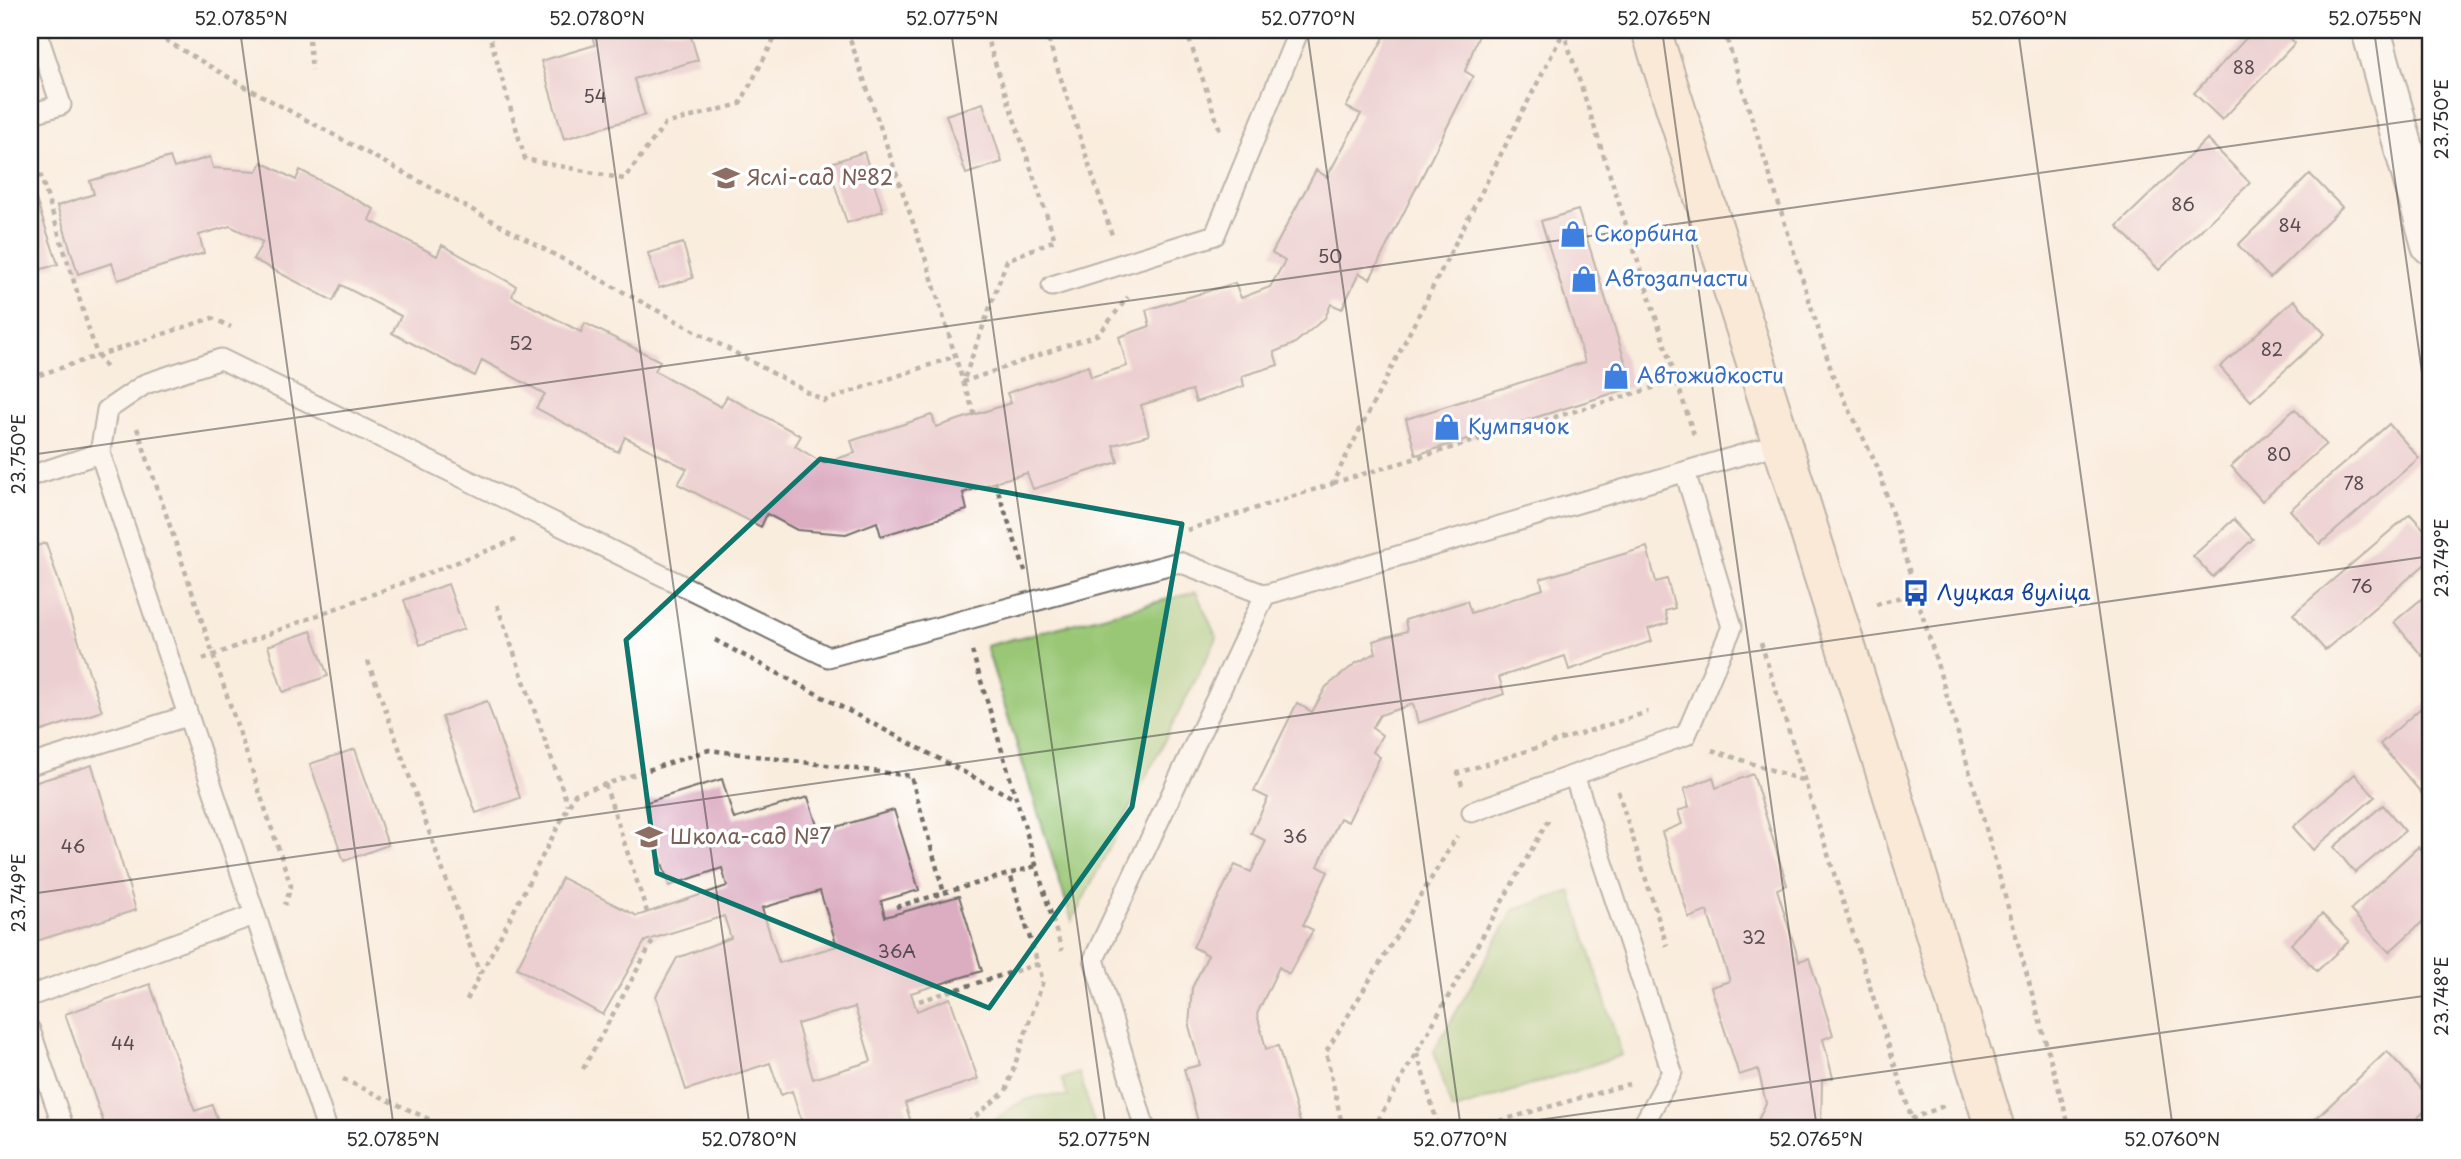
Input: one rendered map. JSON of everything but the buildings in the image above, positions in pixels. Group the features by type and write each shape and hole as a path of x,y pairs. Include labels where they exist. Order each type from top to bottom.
{"main road":[{"path":"1651,30 1995,1129"}],"street":[{"path":"2371,30 2431,245"}],"lane":[{"path":"30,114 61,105 36,30"},
{"path":"1052,286 1214,234 1299,30"},
{"path":"327,1129 100,453 107,410 145,384 221,359 828,657 1179,562 1265,595 1782,443"},
{"path":"30,476 100,453"},
{"path":"1472,812 1686,735 1732,627 1685,472"},
{"path":"1145,1129 1094,959 1265,595"},
{"path":"30,765 187,716"},
{"path":"1574,775 1672,1072 1642,1129"},
{"path":"30,996 254,915"},
{"path":"30,1030 64,1129"}],"path":[{"path":"148,30 254,92 824,401 956,356"},
{"path":"308,30 312,70"},
{"path":"488,30 525,159 624,179 665,124 740,104 779,30"},
{"path":"847,30 975,415"},
{"path":"963,382 1007,260 1055,240 984,30"},
{"path":"1045,30 1122,264"},
{"path":"1185,30 1237,181"},
{"path":"1724,30 1833,376 1879,470 1978,800 2070,1129"},
{"path":"1332,484 1564,31"},
{"path":"30,142 97,355 126,397 291,886 284,909"},
{"path":"963,382 1099,334 1132,292"},
{"path":"30,378 212,318 237,331"},
{"path":"1184,531 1675,381"},
{"path":"995,482 1025,572"},
{"path":"172,670 521,538"},
{"path":"1013,575 1038,569"},
{"path":"497,605 568,806"},
{"path":"706,636 1015,799 963,620"},
{"path":"368,661 481,975"},
{"path":"1343,1129 1326,1052 1472,812 1458,773 1650,711"},
{"path":"1706,748 1804,781"},
{"path":"467,1000 575,794 709,750 911,776 944,893"},
{"path":"1373,1129 1574,775"},
{"path":"604,784 647,912"},
{"path":"896,907 1036,866"},
{"path":"960,1129 1006,1091 1044,981 1010,874"},
{"path":"583,1069 655,937"},
{"path":"919,1001 1038,964"},
{"path":"1416,1052 1439,1129"},
{"path":"1471,1129 1672,1072"},
{"path":"340,1077 450,1129"}],"highlighted area":[{"path":"820,459 1182,524 1132,807 989,1008 657,873 626,640"}],"green space":[{"path":"1196,592 1217,638 1072,921 986,646"},
{"path":"1571,891 1622,1055 1452,1111 1434,1051 1514,910"},
{"path":"1079,1073 1096,1129 984,1129 1013,1107 1031,1098 1054,1095 1068,1097 1062,1079"}],"place":[{"name":"Яслі-сад №82","path":"726,178"},
{"name":"Скорбина","path":"1573,234"},
{"name":"Автозапчасти","path":"1584,279"},
{"name":"Автожидкости","path":"1616,376"},
{"name":"Кумпячок","path":"1447,427"},
{"name":"Луцкая вуліца","path":"1916,593"},
{"name":"Школа-сад №7","path":"649,837"}]}
